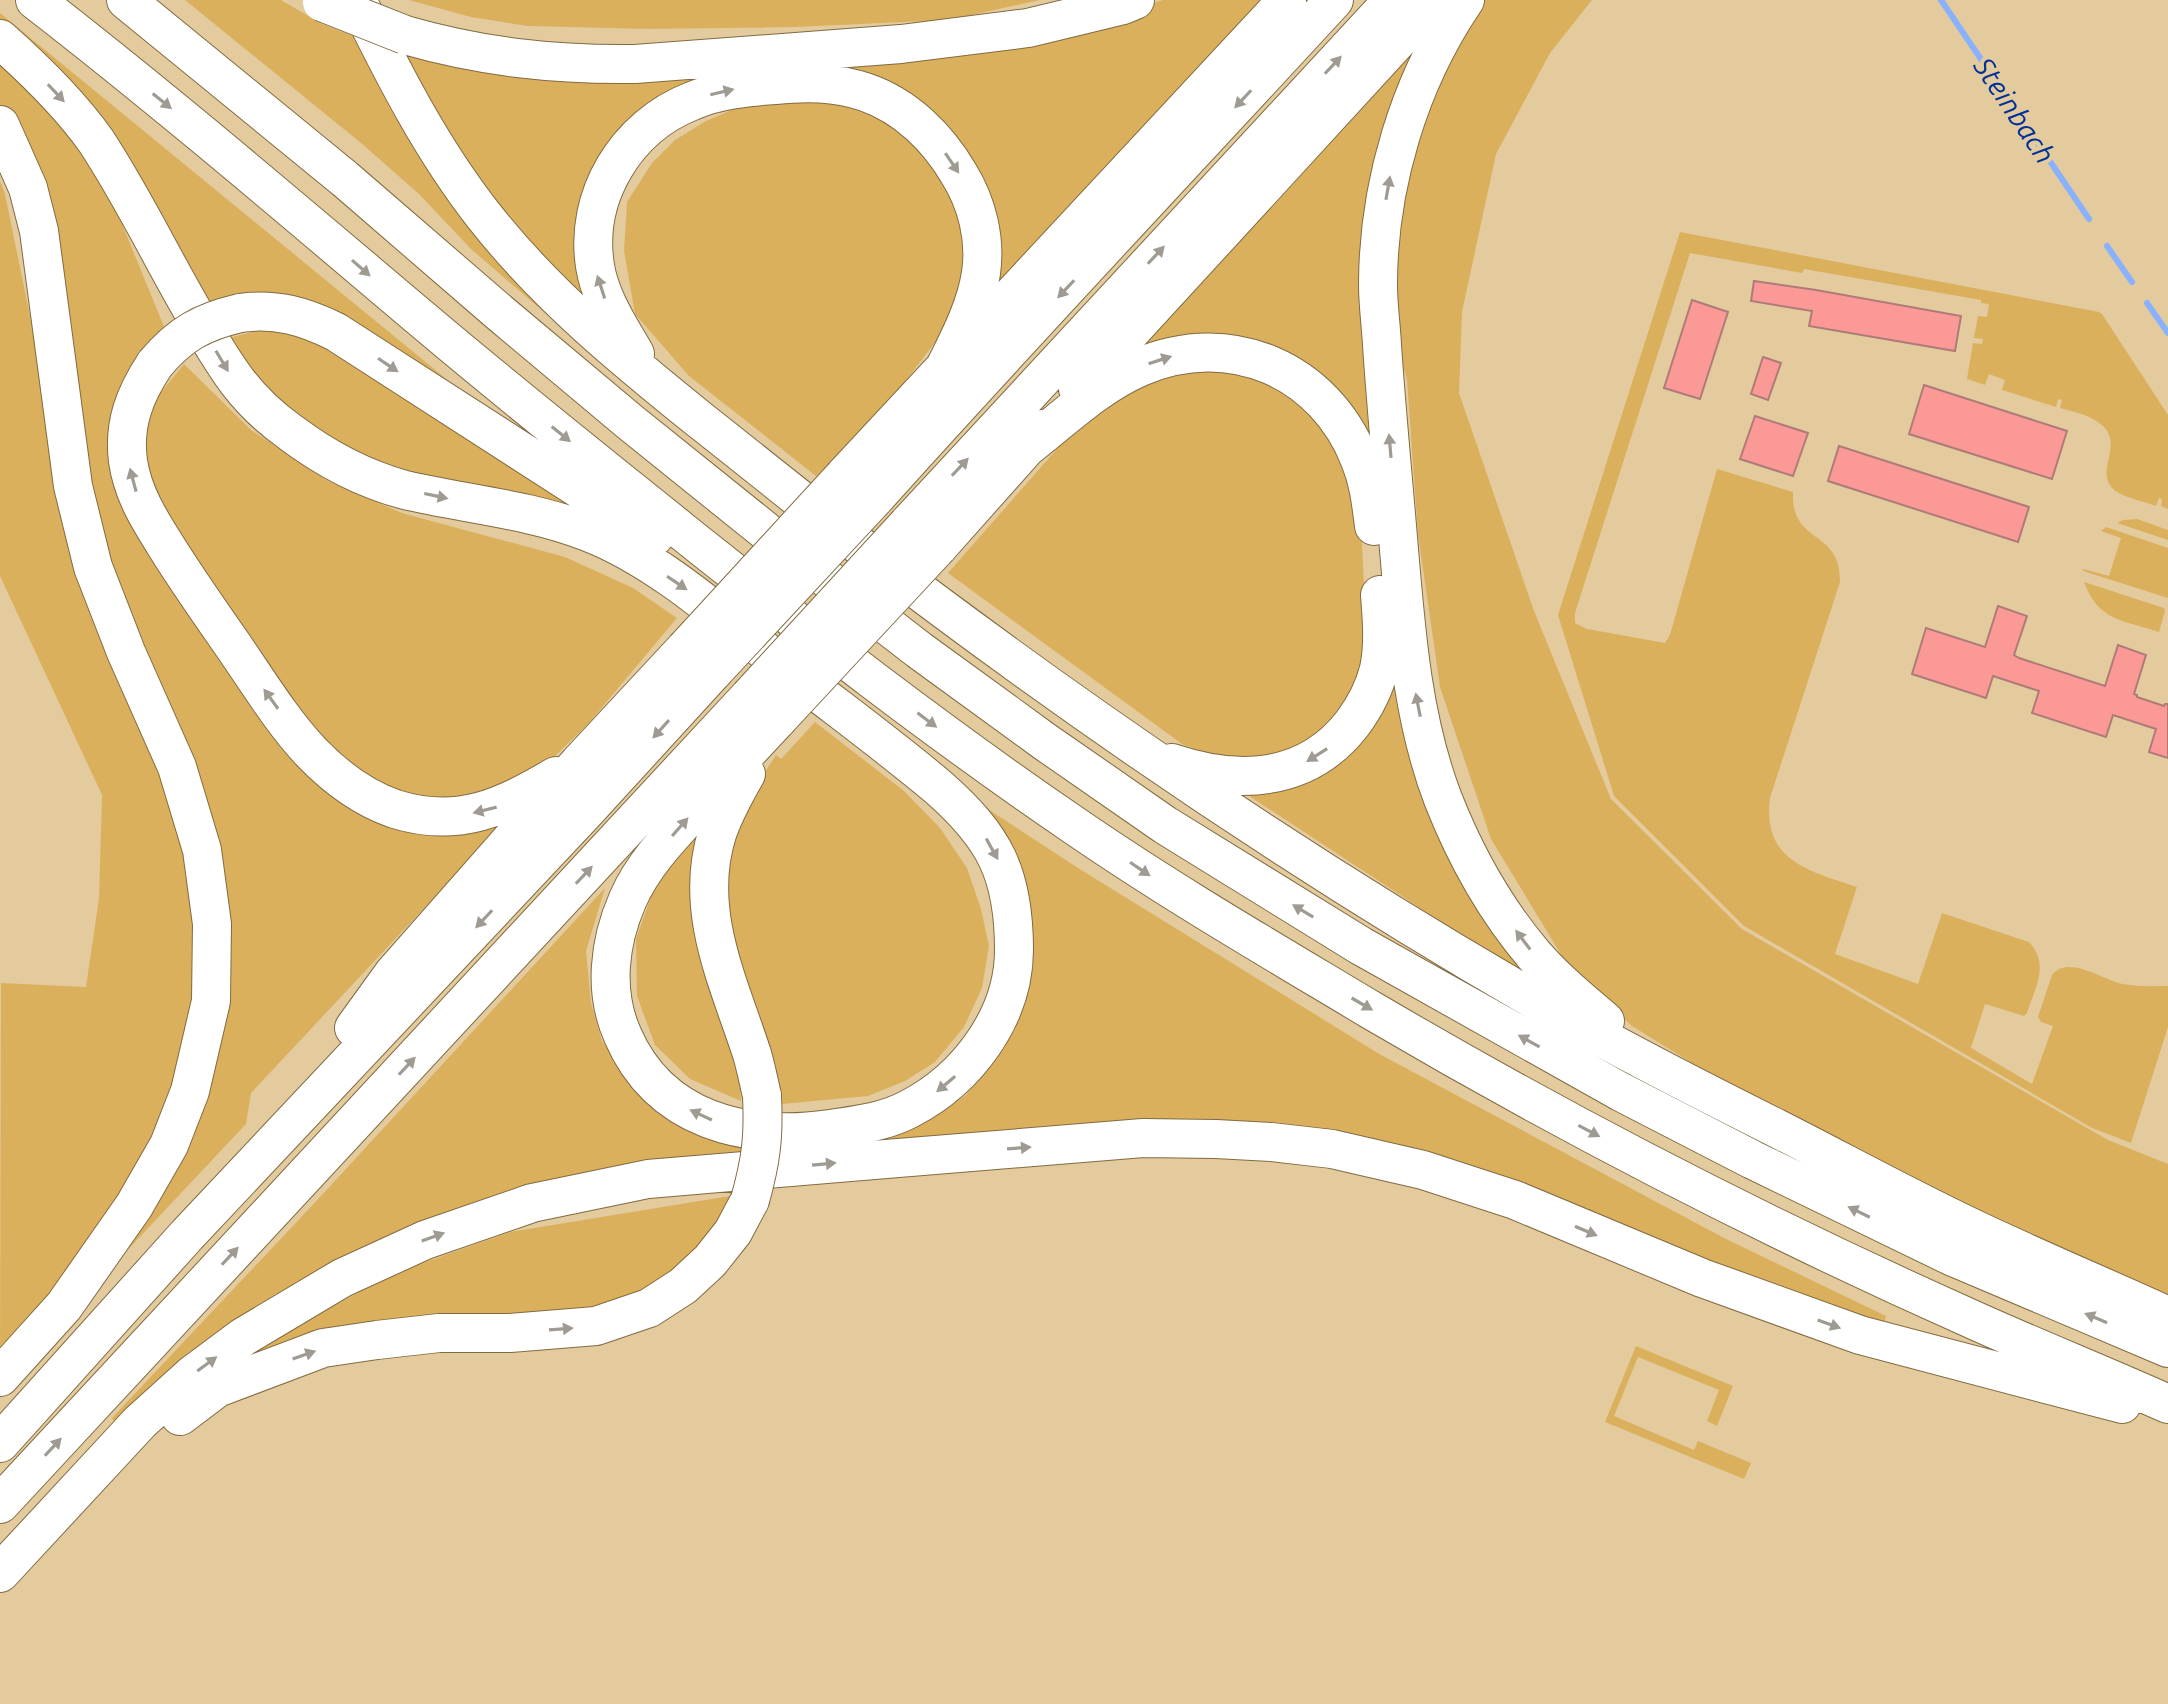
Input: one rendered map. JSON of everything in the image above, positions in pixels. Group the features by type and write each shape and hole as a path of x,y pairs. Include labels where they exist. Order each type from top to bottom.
{"highway":[{"path":"35,0 247,172 554,429 864,674 1029,794 1153,877 1288,961 1575,1124 1756,1217 1968,1318 2168,1404"},
{"path":"126,0 345,179 508,320 756,524 931,659 1165,825 1361,946 1621,1092 1951,1256 2168,1348"},
{"path":"333,1 405,35 443,46 519,60 596,65 901,44 1028,28 1135,0"},
{"path":"0,1443 187,1235 585,812 699,660 844,476 1287,0"},
{"path":"187,1235 213,1187 297,1096 360,1020 393,974 579,763 699,660 874,499 1006,352 1334,0"},
{"path":"0,39 51,87 98,144 233,379 270,417 348,468 398,488 552,520 590,532 624,549 682,585 929,780 987,838 1008,884 1014,962 1010,987 989,1035 950,1081 904,1112 881,1120 818,1131 779,1133 748,1131 708,1119 668,1095 633,1057 614,1015 610,992 617,932 630,894 763,708 908,524 1393,0"},
{"path":"0,1504 763,708 938,547 1097,367 1435,0"},
{"path":"1465,0 1424,73 1398,144 1383,220 1378,284 1405,616 1417,702 1443,798 1466,850 1492,897 1533,954 1557,979 1661,1070"},
{"path":"333,1 396,78 427,133 486,218 552,292 651,381 796,497 926,597 1141,752 1368,900 1498,979 1661,1070 1970,1227 2168,1316"},
{"path":"651,381 602,294 595,269 592,242 595,219 608,176 642,132 689,102 742,88 800,83 834,84 867,93 900,109 935,138 967,186 982,242 981,272 963,332 944,369"},
{"path":"0,125 28,188 39,231 73,486 93,567 126,652 177,767 202,850 212,924 211,1001 190,1091 169,1145 134,1206 64,1306 0,1377"},
{"path":"579,763 499,807 481,812 431,816 377,802 322,763 300,739 241,657 140,502 128,460 128,421 137,394 169,348 194,329 240,313 290,313 336,332 864,674"},
{"path":"1026,448 1113,381 1139,367 1164,358 1208,351 1258,360 1299,381 1329,406 1359,458 1368,482 1375,530 1383,640 1378,670 1358,716 1344,734 1318,757 1270,775 1243,777 1213,773 1141,752"},
{"path":"72,1497 217,1388 300,1356 337,1346 439,1333 510,1333 596,1326 649,1308 683,1286 710,1261 733,1232 750,1200 764,1131 762,1096 753,1058 720,966 709,895 716,838 763,708"},
{"path":"0,1573 140,1422 192,1375 243,1337 342,1278 425,1240 532,1203 648,1179 1143,1138 1271,1142 1332,1149 1423,1170 1515,1200 1702,1278 1860,1335 2168,1414"}],"shaded area":[{"path":"185,0 281,0 322,24 361,39 609,368 471,249 419,194 361,143"},
{"path":"409,0 1040,0 949,20 648,29 527,26 471,17"},
{"path":"1163,0 1266,0 992,296 996,227 893,88 641,114 584,284 583,303 471,177 396,51 451,67 520,75 1102,21"},
{"path":"1482,0 1592,0 1550,53 1496,154 1462,312 1459,393 1534,611 1611,799 1742,929 2108,1140 2168,1164 2168,1307 1954,1206 1891,1166 1708,1073 1632,1026 1571,971 1491,839 1440,687 1418,534 1407,379 1396,345 1398,230 1418,137 1440,81"},
{"path":"0,13 511,432 411,371 204,307 60,78 0,19"},
{"path":"1428,36 1383,165 1411,718 1545,990 1231,784 1292,778 1387,658 1379,495 1298,369 1120,366"},
{"path":"0,54 78,135 113,202 165,329 115,435 292,747 465,832 500,827 251,1093 246,1124 104,1275 226,964 113,579 76,431 41,185 0,104"},
{"path":"791,102 839,104 887,122 930,153 961,213 963,271 949,324 875,421 816,476 689,376 635,314 624,251 627,202 652,163 675,140 706,121 736,108"},
{"path":"0,181 30,316 55,461 177,803 200,964 185,1062 158,1136 111,1221 0,1363 1,983 86,987 99,898 102,795 0,576"},
{"path":"1680,232 2099,312 2168,415 2168,509 2161,506 2162,499 2159,498 2156,506 2114,490 2108,482 2107,473 2111,444 2109,435 2103,426 2091,418 2060,408 2062,400 2058,399 2056,407 2002,390 2005,380 1989,374 1985,385 1967,379 1973,343 1982,344 1983,339 1974,338 1978,316 1987,317 1989,304 1981,303 1981,300 1804,269 1802,273 1690,253 1575,613 1575,623 1587,629 1665,643 1670,635 1717,469 1793,492 1794,509 1800,521 1833,553 1840,582 1770,798 1769,819 1773,836 1781,850 1792,860 1857,887 1835,954 1918,984 1942,913 2029,942 2039,959 2040,968 2027,1013 2024,1016 1985,1004 1971,1048 2032,1084 2053,1026 2041,1022 2038,1017 2052,975 2059,969 2086,970 2128,985 2168,986 2168,1027 2131,1143 2092,1128 1744,926 1614,796 1558,615"},
{"path":"273,327 304,333 607,516 402,475 334,444 272,393 224,339"},
{"path":"184,364 251,430 328,481 402,513 565,557 633,588 677,618 588,724 554,757 515,782 485,795 438,803 362,781 318,738 182,545 147,482 144,433 152,403"},
{"path":"1177,366 1267,378 1326,426 1357,487 1367,653 1357,690 1311,744 1276,759 1222,760 1182,744 948,573 1092,409"},
{"path":"2137,519 2168,530 2168,540 2117,523"},
{"path":"2106,527 2168,548 2168,598 2083,571 2109,576 2121,538 2101,531"},
{"path":"2084,582 2164,608 2159,632 2104,612"},
{"path":"815,722 904,791 940,828 967,868 989,946 982,988 964,1027 935,1062 905,1081 868,1096 782,1104 771,1050 742,975 727,914 730,854 748,798 776,755 781,759"},
{"path":"963,793 1078,868 1381,1055 1724,1238 1886,1316 1884,1324 1734,1272 1582,1209 1420,1149 1285,1125 875,1144 921,1125 966,1095 1006,1041 1024,986"},
{"path":"713,810 741,1101 690,1079 655,1045 637,996 636,939 658,877"},
{"path":"605,888 586,951 591,1003 602,1041 630,1083 747,1147 745,1162 573,1183 285,1293 189,1352 114,1421 112,1418"},
{"path":"736,1195 698,1259 625,1309 215,1380 281,1335 392,1274 510,1232"},
{"path":"1636,1346 1733,1386 1717,1426 1707,1421 1719,1390 1638,1357 1614,1416 1694,1450 1698,1441 1751,1463 1744,1479 1605,1422"}],"building":[{"path":"1754,281 1961,316 1955,351 1809,326 1812,311 1751,301"},
{"path":"1692,300 1728,312 1700,399 1664,388"},
{"path":"1763,357 1781,363 1768,400 1751,394"},
{"path":"1924,385 2067,431 2052,479 1909,434"},
{"path":"1755,416 1808,433 1793,476 1740,459"},
{"path":"1839,446 2029,507 2018,542 1828,481"},
{"path":"1998,606 2027,616 2014,655 2019,658 2105,686 2118,645 2146,655 2134,694 2164,706 2168,704 2168,758 2149,752 2156,729 2113,715 2106,737 2032,713 2039,691 1993,676 1986,698 1912,674 1926,628 1985,647"}],"waterway":[{"name":"Steinbach","path":"1941,0 2089,219"},
{"name":"Steinbach","path":"2107,246 2132,282"},
{"name":"Steinbach","path":"2147,303 2168,333"}]}
